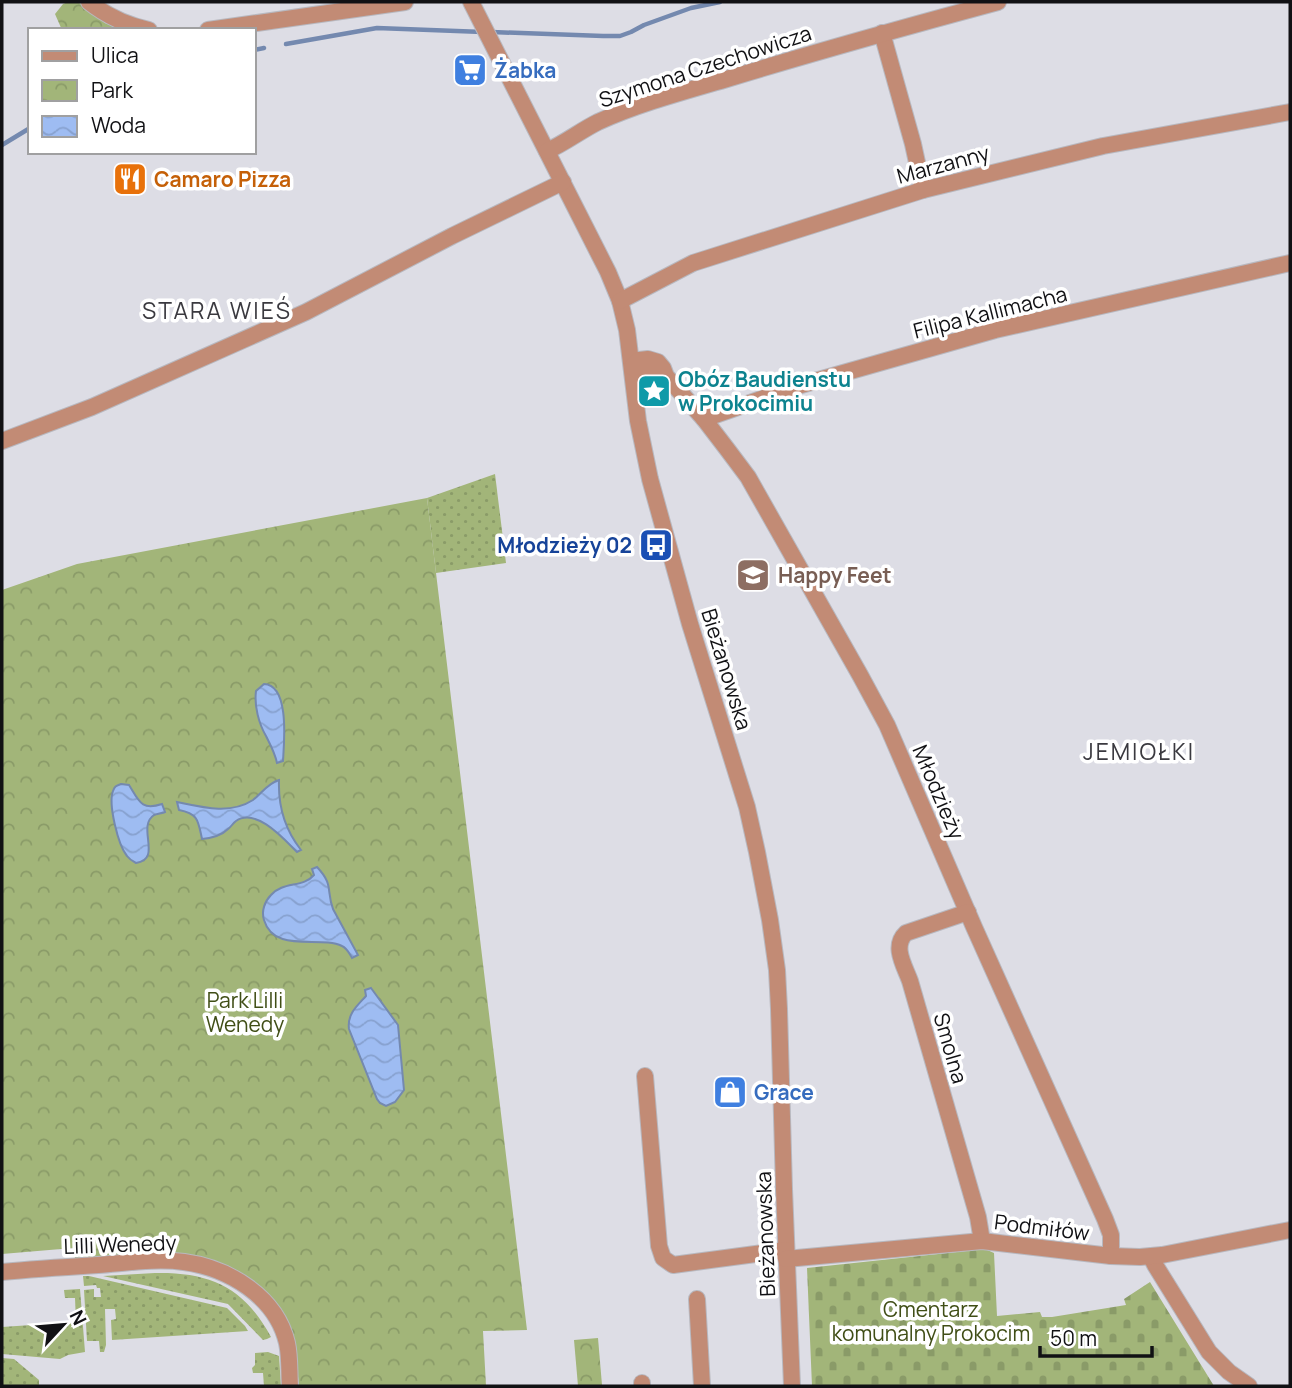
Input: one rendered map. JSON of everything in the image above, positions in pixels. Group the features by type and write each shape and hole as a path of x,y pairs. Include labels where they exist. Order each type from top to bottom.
{"street":[{"path":"89,2 103,13 140,28"},
{"path":"222,28 405,2"},
{"name":"Bieżanowska","path":"471,2 612,279 620,301 627,330 638,421 654,495 694,638 744,798 766,898 778,988 792,1386"},
{"name":"Szymona Czechowicza","path":"547,151 598,122 649,103 882,33 998,2"},
{"path":"882,33 923,190"},
{"name":"Marzanny","path":"620,301 693,263 923,190 1103,146 1290,112"},
{"path":"2,440 92,407 306,312 563,181"},
{"name":"Filipa Kallimacha","path":"704,419 802,385 995,330 1290,263"},
{"name":"Młodzieży","path":"632,367 642,374 666,376 704,419 748,477 887,725 1105,1219 1111,1235 1111,1256"},
{"name":"Smolna","path":"968,912 906,933 898,947 974,1204 982,1241"},
{"name":"Podmiłów","path":"645,1076 659,1246 663,1258 673,1265 786,1254 982,1241 1111,1256 1151,1256 1290,1230"},
{"path":"1151,1256 1209,1352 1229,1372 1249,1386"},
{"name":"Lilli Wenedy","path":"2,1272 170,1261 225,1273 254,1291 274,1315 287,1343 290,1386"},
{"path":"697,1300 702,1386"}],"green space":[{"path":"78,2 105,23 116,28 61,28 55,14 63,4"},
{"path":"495,474 506,563 436,573 427,498"},
{"name":"Park Lilli Wenedy","path":"427,498 527,1330 483,1331 486,1386 299,1386 295,1347 253,1282 229,1266 176,1253 75,1258 73,1248 2,1254 2,590 77,564"},
{"name":"Cmentarz komunalny Prokocim","path":"985,1249 994,1253 997,1316 1040,1312 1042,1317 1052,1317 1126,1305 1124,1299 1150,1282 1214,1386 812,1386 807,1268"},
{"path":"155,1273 193,1276 224,1286 249,1306 271,1337 263,1340 228,1304 103,1276"},
{"path":"83,1276 227,1308 248,1331 112,1340 111,1320 116,1319 115,1309 105,1309 106,1345 104,1352 100,1352 99,1341 87,1341 84,1290 94,1289 94,1297 101,1297 100,1288 96,1285 84,1286"},
{"path":"80,1289 85,1352 60,1359 2,1354 2,1327 76,1322 75,1298 65,1298 64,1290"},
{"path":"598,1338 602,1385 578,1386 574,1340"},
{"path":"268,1352 279,1356 281,1386 264,1386 263,1373 253,1373 255,1353"},
{"path":"2,1358 14,1359 39,1380 39,1386 2,1386"}],"water":[{"path":"264,684 272,687 278,694 284,716 283,761 277,763 256,709 256,691"},
{"path":"279,780 281,809 301,850 297,852 269,826 252,818 236,821 222,833 202,839 194,816 179,810 177,802 215,809 244,805"},
{"path":"121,784 129,785 141,803 149,806 162,804 165,812 154,815 149,820 148,856 136,863 124,851 113,814 113,791"},
{"path":"317,867 328,883 333,909 358,955 352,958 345,948 333,943 298,942 277,937 269,930 264,920 264,906 271,895 281,888 309,879 314,875 312,869"},
{"path":"371,988 398,1025 404,1090 395,1102 386,1106 377,1099 349,1029 351,1015 366,996 365,990"}],"waterway":[{"path":"492,32 620,36 691,8 720,2"},
{"path":"286,44 377,28 483,32"},
{"path":"256,50 264,48"},
{"path":"2,145 28,129"}],"place":[{"name":"Żabka","path":"470,70"},
{"name":"Camaro Pizza","path":"130,179"},
{"name":"Obóz Baudienstu w Prokocimiu","path":"654,391"},
{"name":"Młodzieży 02","path":"656,545"},
{"name":"Happy Feet","path":"753,575"},
{"name":"Grace","path":"730,1092"}],"district":[{"name":"STARA WIEŚ","path":"217,310"},
{"name":"JEMIOŁKI","path":"1139,751"}]}
